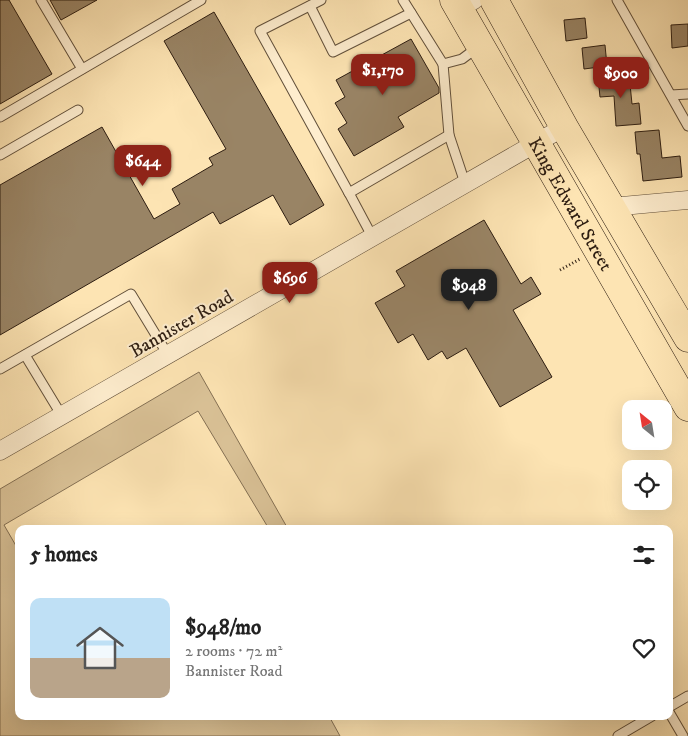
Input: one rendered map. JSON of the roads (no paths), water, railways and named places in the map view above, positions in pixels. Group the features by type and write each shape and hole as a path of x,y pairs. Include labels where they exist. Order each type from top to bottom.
{"main road":[{"name":"King Edward Street","path":"494,0 564,127 688,338"},
{"name":"King Edward Street","path":"462,3 480,46 688,406"}],"street":[{"name":"Bannister Road","path":"0,451 564,127"},
{"path":"611,207 688,200"}],"lane":[{"path":"42,0 82,69"},
{"path":"0,117 201,0"},
{"path":"321,0 260,31 373,238"},
{"path":"403,0 443,64 449,135 465,183"},
{"path":"616,0 688,126"},
{"path":"310,6 333,52 411,14"},
{"path":"443,64 462,59 480,46"},
{"path":"671,95 688,94"},
{"path":"0,155 78,110"},
{"path":"349,193 449,135"},
{"path":"0,369 131,294 168,355"},
{"path":"25,355 62,416"},
{"path":"673,704 688,696"},
{"path":"673,713 683,736"},
{"path":"618,736 645,720"}]}
